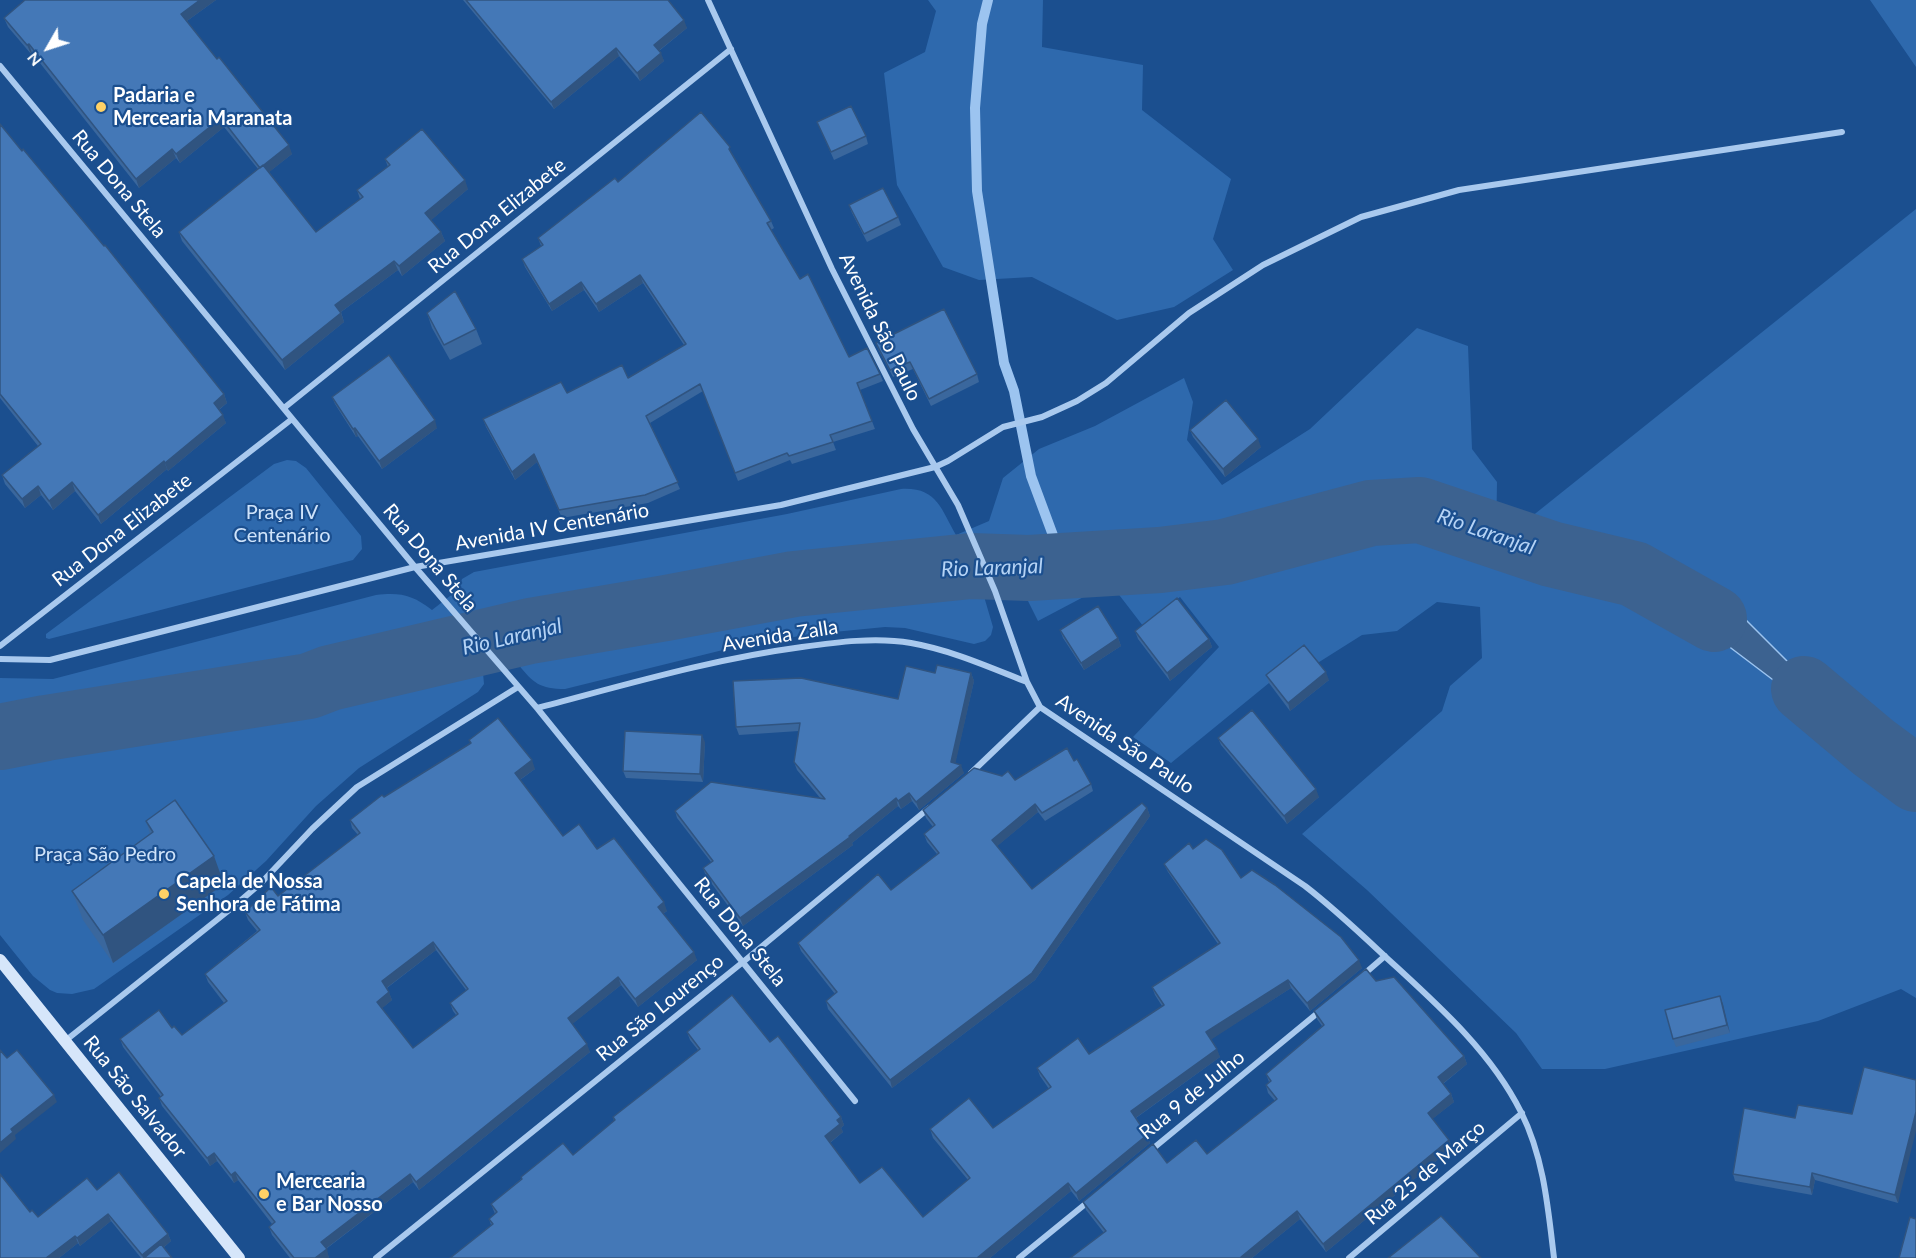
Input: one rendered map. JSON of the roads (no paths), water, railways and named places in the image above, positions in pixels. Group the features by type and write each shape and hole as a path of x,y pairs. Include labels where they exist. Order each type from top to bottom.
{"street":[{"name":"Avenida São Paulo","path":"708,0 832,269 913,429 969,528 995,591 1027,682 1040,707 1305,886 1331,906 1432,999 1474,1043 1501,1077 1522,1113 1535,1147 1545,1183 1554,1258"},
{"name":"Rua Dona Elizabete","path":"284,408 731,49"},
{"name":"Rua Dona Stela","path":"0,66 415,567 537,708 855,1101"},
{"name":"Avenida IV Centenário","path":"0,659 50,660 415,567 781,505 935,467 1003,427 1042,417 1077,401 1106,382 1189,314 1263,265 1361,217 1459,190 1842,132"},
{"name":"Rua Dona Elizabete","path":"0,646 292,419"},
{"name":"Avenida Zalla","path":"537,708 699,666 770,651 829,643 909,642 942,650 1027,682"},
{"path":"65,1041 261,883 312,829 357,787 518,687"},
{"path":"961,782 1040,707"},
{"name":"Rua São Lourenço","path":"376,1258 743,962 934,804"},
{"path":"1358,979 1385,956"},
{"name":"Rua São Salvador","path":"0,960 239,1258"},
{"name":"Rua 9 de Julho","path":"1147,1154 1322,1009"},
{"name":"Rua 25 de Março","path":"1349,1258 1522,1113"},
{"path":"1019,1258 1092,1198"}],"waterway":[{"path":"988,0 982,24 975,108 977,191 1004,363 1014,391 1031,476 1064,565"},
{"name":"Rio Laranjal","path":"0,737 309,686 330,678 530,631 794,584 971,566 1029,568 1160,560 1225,552 1371,513 1420,510 1551,554 1634,574 1714,619"},
{"name":"Rio Laranjal","path":"1804,689 1873,747 1916,779"}],"place":[{"name":"Padaria e Mercearia Maranata","path":"101,107"},
{"name":"Capela de Nossa Senhora de Fátima","path":"164,894"},
{"name":"Mercearia e Bar Nosso","path":"264,1194"}],"park label":[{"name":"Praça IV Centenário","path":"282,524"},
{"name":"Praça São Pedro","path":"105,855"}]}
